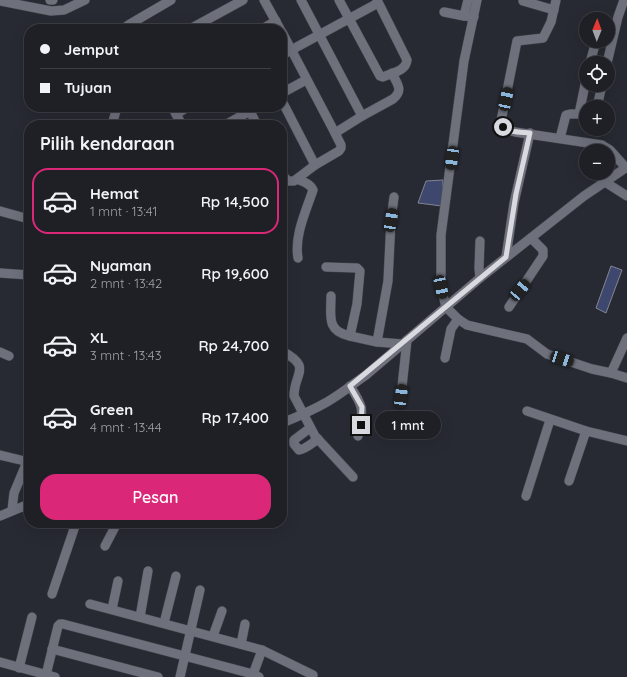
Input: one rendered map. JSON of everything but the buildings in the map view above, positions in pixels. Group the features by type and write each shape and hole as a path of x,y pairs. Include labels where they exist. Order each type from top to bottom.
{"street":[{"path":"0,1 51,11 64,10 85,0"},
{"path":"130,24 171,0"},
{"path":"199,24 243,0"},
{"path":"264,0 277,24"},
{"path":"301,0 362,116"},
{"path":"287,52 320,35 349,18 377,1 407,60 407,65 403,69 392,74 383,77 380,76 349,18 339,0"},
{"path":"464,16 468,0"},
{"path":"477,0 464,61 441,235 441,287 446,307 458,320 467,325 527,339 547,354 592,369 627,378"},
{"path":"524,0 523,2 554,10"},
{"path":"287,421 327,402 350,386 506,257 584,196 626,168 607,147 602,145 505,129 501,122 517,41 543,38 551,22 556,0"},
{"path":"615,23 621,1"},
{"path":"444,12 474,17"},
{"path":"287,41 341,145 341,148 294,181 287,180"},
{"path":"335,133 398,96 400,92 399,88 392,74"},
{"path":"287,90 306,80"},
{"path":"234,120 249,112"},
{"path":"287,112 315,165"},
{"path":"560,138 566,115 579,114"},
{"path":"506,257 516,194 530,133"},
{"path":"297,179 312,186 313,190 297,248 298,258"},
{"path":"606,181 627,196"},
{"path":"377,342 388,281 390,232 394,197"},
{"path":"0,211 24,218"},
{"path":"509,307 543,256 543,250 531,238"},
{"path":"480,241 480,278"},
{"path":"326,267 357,268 360,271 357,304 350,336"},
{"path":"1,275 24,275"},
{"path":"331,296 332,321 334,328 338,332 377,342 405,342"},
{"path":"445,358 451,329 458,320"},
{"path":"611,373 627,338"},
{"path":"401,396 405,342"},
{"path":"0,352 9,356"},
{"path":"287,354 300,365 300,375 294,396 310,428 318,439 354,477"},
{"path":"350,386 362,407 363,414 358,436"},
{"path":"527,411 586,431 627,441"},
{"path":"526,496 550,420"},
{"path":"310,428 296,437 294,444 299,450 301,450 305,449 318,439"},
{"path":"570,481 586,431"},
{"path":"0,455 24,461"},
{"path":"4,513 24,471"},
{"path":"4,513 24,506"},
{"path":"52,594 74,528"},
{"path":"105,546 114,528"},
{"path":"140,617 148,571"},
{"path":"164,623 176,576"},
{"path":"112,609 118,580"},
{"path":"180,677 192,631 200,590"},
{"path":"90,604 262,650 313,675"},
{"path":"214,636 222,611"},
{"path":"19,668 32,617"},
{"path":"0,662 50,676 52,649 58,626 60,624 255,676 262,650"},
{"path":"241,644 245,624"},
{"path":"52,649 158,677"}],"route":[{"path":"361,425 363,414 362,407 350,386 506,257 520,172 530,133 515,132 503,127"}]}
